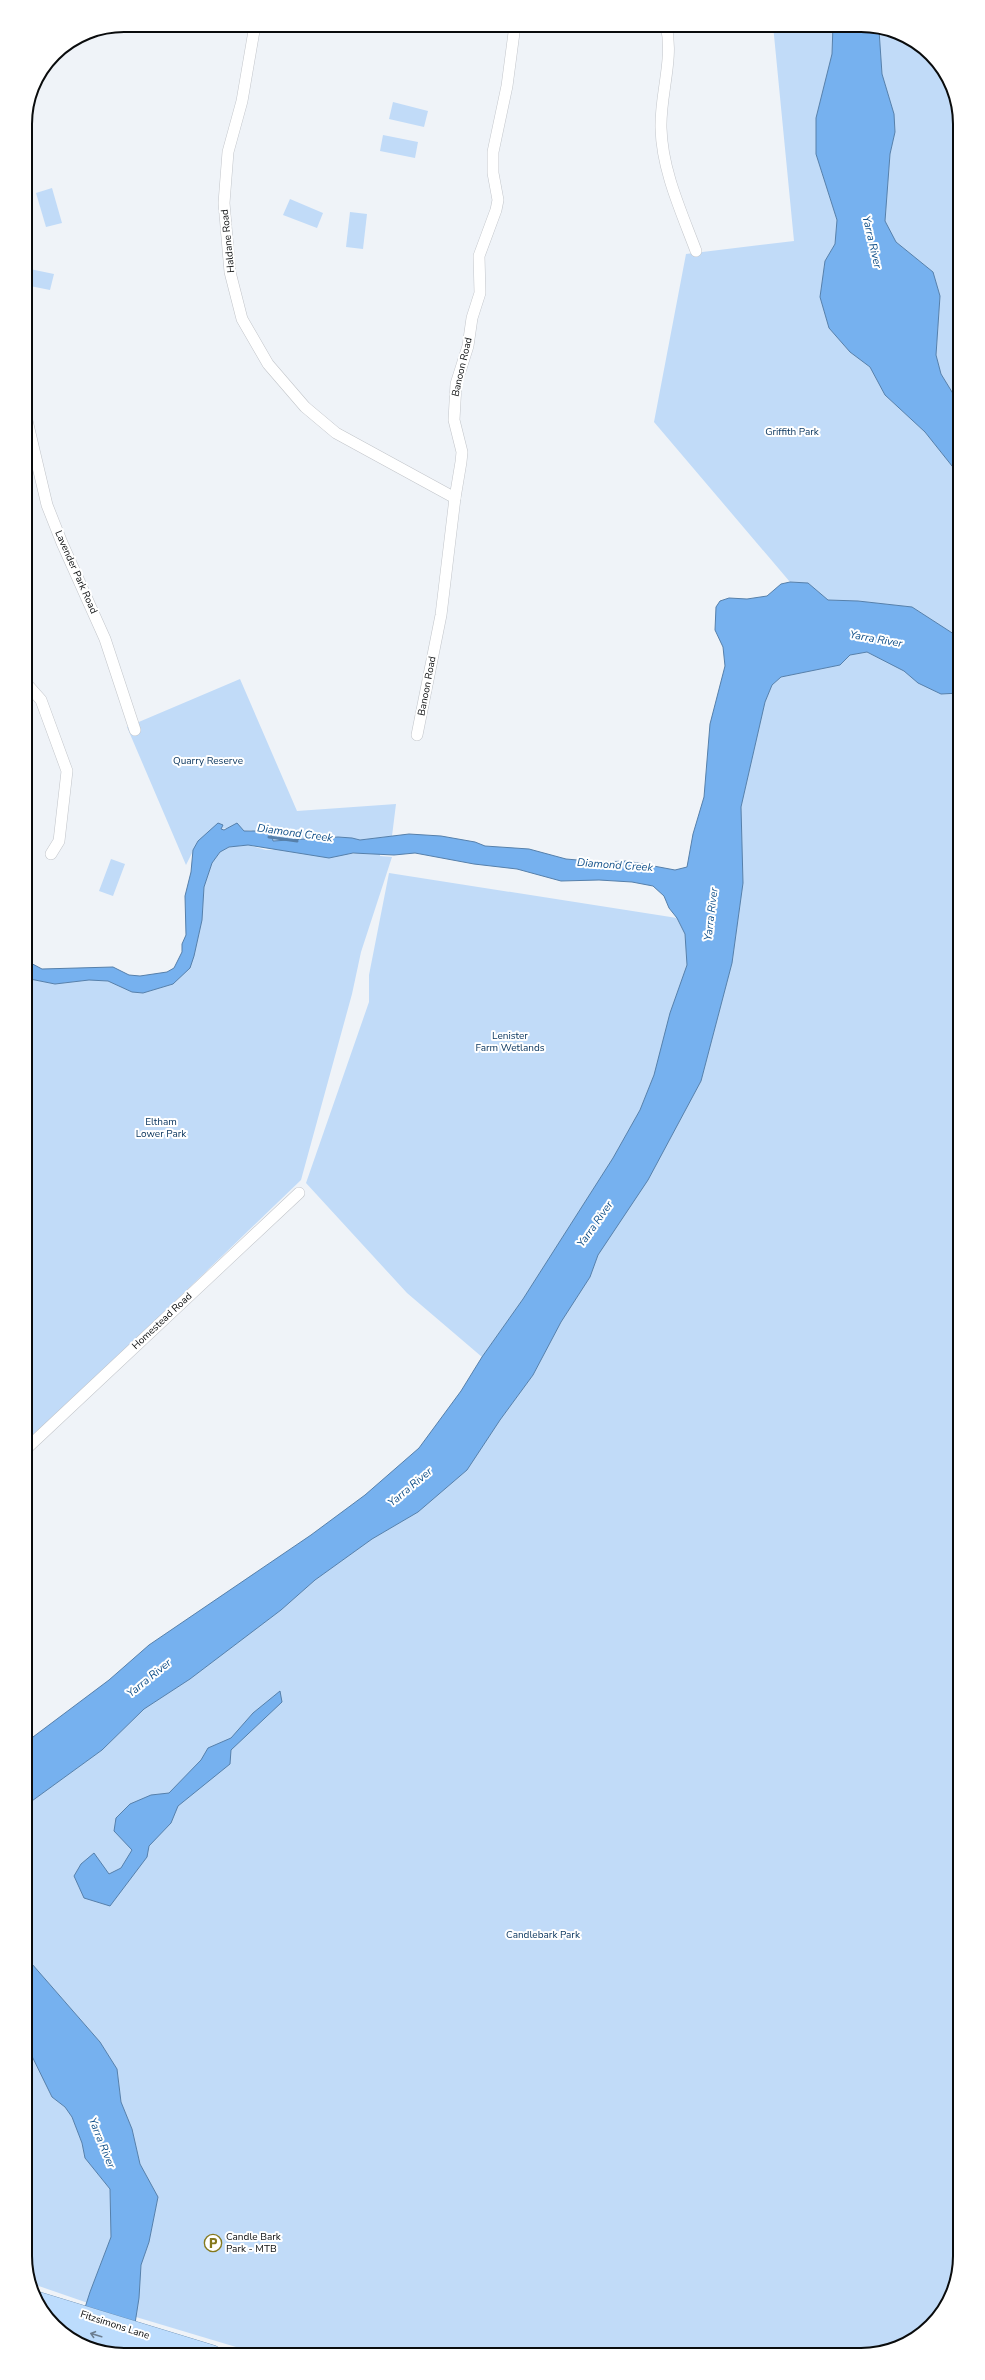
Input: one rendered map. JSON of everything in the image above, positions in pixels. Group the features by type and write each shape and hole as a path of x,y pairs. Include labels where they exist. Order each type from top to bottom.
{"main road":[{"name":"Fitzsimons Lane","path":"46,2303 190,2348"},
{"name":"Fitzsimons Lane","path":"63,2325 140,2348"}],"street":[{"name":"Haldane Road","path":"254,32 242,101 228,152 224,203 230,272 242,319 268,364 305,407 336,433 455,498"},
{"name":"Banoon Road","path":"417,735 441,615 462,452 454,420 456,384 468,346 472,318 480,293 479,256 496,210 498,200 493,173 493,152 507,86 514,32"},
{"path":"667,32 669,45 661,106 661,129 671,182 696,250"},
{"name":"Lavender Park Road","path":"32,442 47,505 62,543 105,639 135,730"},
{"path":"32,690 41,700 67,771 59,840 51,854"},
{"name":"Homestead Road","path":"32,1443 299,1193"}],"green space":[{"name":"Griffith Park","path":"774,32 833,32 832,54 816,118 816,154 837,220 835,244 825,261 820,297 829,328 850,352 870,367 885,395 925,432 953,467 953,633 912,607 858,601 828,600 808,583 790,582 654,422 686,254 794,241"},
{"path":"879,34 907,44 930,63 944,83 951,106 953,118 953,394 941,374 936,355 940,296 933,272 896,242 885,221 890,154 895,132 894,114 882,74"},
{"path":"393,102 428,111 424,127 389,119"},
{"path":"383,135 418,142 415,158 380,151"},
{"path":"52,188 62,223 46,227 36,193"},
{"path":"290,199 323,213 317,228 283,215"},
{"path":"350,212 367,214 363,249 346,247"},
{"path":"32,269 54,274 50,290 32,286"},
{"name":"Candlebark Park","path":"867,652 904,671 935,691 953,693 953,2256 950,2280 946,2291 934,2312 917,2329 902,2339 867,2348 239,2348 136,2317 141,2265 149,2242 158,2197 140,2164 132,2129 121,2102 117,2069 100,2042 32,1964 32,1801 102,1750 144,1709 190,1679 281,1610 315,1580 372,1539 418,1512 467,1470 500,1420 533,1375 561,1322 590,1277 598,1255 648,1180 701,1081 732,963 743,883 741,807 765,702 772,685 781,677 840,665 850,655"},
{"name":"Quarry Reserve","path":"240,679 297,811 396,804 392,836 360,840 338,837 273,841 251,830 244,831 233,827 221,829 198,841 186,865 127,727"},
{"name":"Eltham Lower Park","path":"248,845 266,850 291,849 319,855 380,853 380,856 392,857 361,952 352,994 301,1180 32,1439 32,979 55,984 89,980 108,981 132,992 143,993 173,984 194,956 202,920 204,887 212,863 220,852 229,847"},
{"path":"111,859 125,864 113,896 99,891"},
{"name":"Lenister Farm Wetlands","path":"389,873 677,918 685,934 687,965 654,1075 640,1110 613,1158 523,1299 482,1357 407,1293 306,1183 369,1002 369,975"},
{"path":"32,2056 52,2097 65,2107 72,2117 82,2143 85,2158 110,2189 111,2237 90,2292 88,2303 37,2285 35,2280 32,2256"}],"water":[{"name":"Yarra River","path":"833,32 867,32 879,34 882,74 894,114 895,132 890,154 885,221 896,242 933,272 940,296 936,355 941,374 953,394 953,467 925,432 885,395 870,367 850,352 829,328 820,297 825,261 835,244 837,220 816,154 816,118 832,54"},
{"name":"Yarra River","path":"790,582 808,583 828,600 858,601 912,607 953,633 953,693 941,694 918,683 904,671 867,652 850,655 840,665 781,677 772,685 765,702 741,807 743,883 732,963 701,1081 648,1180 598,1255 590,1277 561,1322 533,1375 500,1420 467,1470 418,1512 372,1539 315,1580 281,1610 190,1679 144,1709 102,1750 32,1801 32,1738 109,1680 149,1645 311,1535 365,1495 419,1448 461,1391 482,1357 523,1299 613,1158 640,1110 654,1075 670,1013 687,965 685,934 677,918 669,908 664,896 653,886 632,882 599,880 561,881 517,869 474,864 415,853 394,855 353,853 329,858 248,845 229,847 220,852 212,863 204,887 202,920 194,956 190,968 173,984 143,993 132,992 108,981 89,980 55,984 32,979 32,964 42,969 113,967 129,975 140,976 167,972 174,968 182,952 182,944 186,935 185,896 191,872 193,850 198,841 218,823 223,825 221,829 224,830 237,823 244,831 263,831 272,836 273,841 338,837 360,840 409,834 441,836 475,842 485,846 529,849 566,859 600,862 627,861 675,870 687,867 693,834 704,797 710,724 725,666 723,647 715,630 716,607 720,601 729,598 747,599 767,596 781,584"},
{"path":"280,1691 282,1702 231,1750 230,1764 178,1806 171,1823 149,1846 147,1857 110,1906 84,1898 74,1876 81,1864 94,1853 109,1874 121,1868 132,1850 114,1831 116,1818 130,1804 151,1795 169,1793 201,1760 208,1748 231,1738 253,1713"},
{"name":"Yarra River","path":"32,1964 100,2042 117,2069 121,2102 132,2129 140,2164 158,2197 149,2242 141,2265 139,2298 131,2348 106,2346 83,2339 76,2335 90,2292 111,2237 110,2189 85,2158 82,2143 72,2117 65,2107 52,2097 32,2056"}],"waterway":[{"name":"Diamond Creek","path":"269,837 297,841"}],"place":[{"name":"Candle Bark Park - MTB","path":"213,2243"}]}
